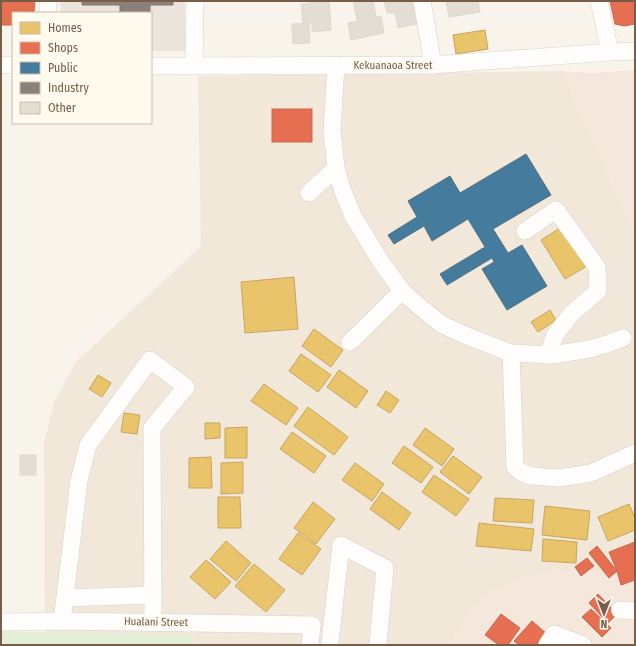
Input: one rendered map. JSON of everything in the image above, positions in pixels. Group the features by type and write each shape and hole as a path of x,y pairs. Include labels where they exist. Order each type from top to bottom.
{"street":[{"path":"48,1 48,12"},
{"path":"194,66 195,1"},
{"path":"422,1 433,65"},
{"path":"599,1 610,52"},
{"name":"Kekuanaoa Street","path":"152,66 433,65 635,51"},
{"path":"1,65 12,65"},
{"path":"336,65 332,130 336,168 342,189 353,216 379,259 402,291 441,324 511,353 553,355 604,345 623,338"},
{"path":"309,193 336,168"},
{"path":"525,231 556,210 597,267 598,291 572,313 555,335 548,355"},
{"path":"350,342 402,291"},
{"path":"511,353 515,466 521,472 532,476 559,478 592,474 635,453"},
{"path":"62,621 79,481 88,445 150,360 186,387 152,428 153,622"},
{"path":"332,644 341,545 385,568 378,645"},
{"path":"65,598 153,595"},
{"name":"Hualani Street","path":"1,622 62,621 312,625"},
{"path":"312,625 332,644"},
{"path":"310,645 312,625"},
{"path":"547,645 554,634 583,645"}],"shaded area":[{"path":"60,1 185,1 185,51 152,51 152,12 61,12"},
{"path":"635,70 635,234 562,71 592,73"},
{"path":"562,71 635,234 635,579 589,571 558,571 528,575 494,590 471,608 451,645 194,645 193,636 45,633 44,444 54,402 76,362 201,246 198,76"},
{"path":"558,571 589,571 635,578 635,645 451,645 471,608 494,590 528,575"}],"green space":[{"path":"1,631 193,636 194,645 1,645"}],"building: Homes":[{"path":"485,30 488,49 456,54 453,35"},
{"path":"563,226 587,266 565,279 541,240"},
{"path":"294,277 298,329 245,333 241,282"},
{"path":"550,310 556,320 538,332 531,322"},
{"path":"314,329 343,350 331,367 302,346"},
{"path":"301,354 331,375 318,392 289,371"},
{"path":"339,370 368,391 356,408 327,387"},
{"path":"98,375 111,383 102,397 89,389"},
{"path":"264,384 298,408 286,425 251,401"},
{"path":"386,391 399,400 390,413 377,405"},
{"path":"308,407 348,437 334,455 294,426"},
{"path":"124,413 140,415 137,434 121,432"},
{"path":"205,423 220,423 220,438 205,439"},
{"path":"247,427 247,458 225,458 225,428"},
{"path":"425,428 454,449 442,466 413,445"},
{"path":"292,432 326,456 314,473 280,449"},
{"path":"404,446 433,467 421,483 392,463"},
{"path":"453,456 482,477 469,494 440,472"},
{"path":"211,457 212,488 189,488 189,458"},
{"path":"243,462 243,493 221,494 221,463"},
{"path":"355,463 384,484 372,501 342,480"},
{"path":"434,475 469,499 456,516 422,492"},
{"path":"382,492 411,513 399,530 370,509"},
{"path":"218,497 240,497 241,528 218,528"},
{"path":"495,498 534,500 532,523 493,521"},
{"path":"313,502 335,519 316,544 294,528"},
{"path":"629,504 635,518 635,530 608,541 598,517"},
{"path":"545,506 590,511 587,540 542,535"},
{"path":"479,523 534,529 531,551 476,546"},
{"path":"298,533 321,549 302,575 279,559"},
{"path":"543,539 577,542 576,563 542,561"},
{"path":"226,541 251,563 236,581 210,559"},
{"path":"206,560 231,582 215,599 190,577"},
{"path":"254,564 285,590 266,612 235,586"}],"building: Shops":[{"path":"1,1 35,1 34,12 12,12 12,25 1,25"},
{"path":"610,1 635,1 635,24 624,26 615,24"},
{"path":"272,109 312,109 312,142 272,142"},
{"path":"635,542 635,580 621,585 609,552"},
{"path":"597,546 617,571 609,578 589,553"},
{"path":"587,558 594,566 581,576 575,567"},
{"path":"598,594 617,614 608,623 589,603"},
{"path":"591,609 611,628 602,637 582,617"},
{"path":"501,614 520,628 508,645 499,645 485,635"},
{"path":"532,621 547,634 537,645 519,645 514,641"}],"building: Public":[{"path":"526,154 551,195 493,229 508,253 522,245 547,286 507,310 482,269 494,262 492,258 447,285 440,274 485,247 468,219 432,241 424,226 394,244 388,235 417,217 408,201 450,176 460,193"}],"building: Industry":[{"path":"82,1 173,1 173,5 150,5 150,12 120,12 120,5 82,5"}],"building: Other":[{"path":"310,1 329,1 331,30 312,32 312,23 303,23 301,4 310,3"},
{"path":"353,1 373,1 376,16 357,20"},
{"path":"384,1 415,1 420,23 398,28 395,13 387,13"},
{"path":"446,1 478,1 480,12 449,17"},
{"path":"381,16 384,33 351,40 348,23"},
{"path":"309,23 310,43 293,44 292,24"},
{"path":"20,455 36,455 36,475 20,475"}]}
